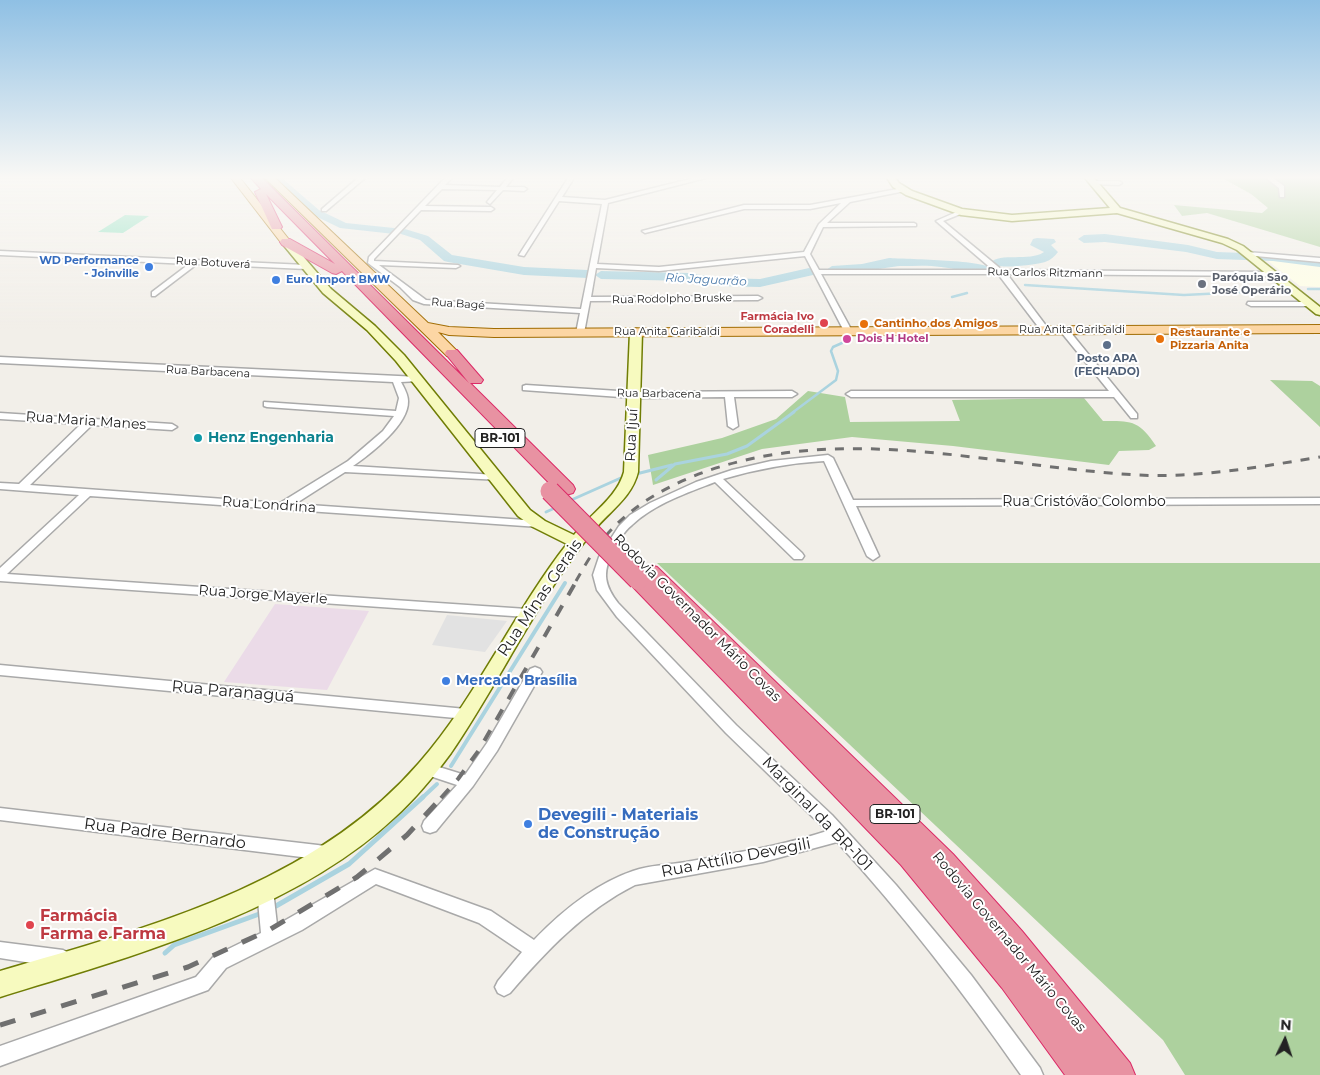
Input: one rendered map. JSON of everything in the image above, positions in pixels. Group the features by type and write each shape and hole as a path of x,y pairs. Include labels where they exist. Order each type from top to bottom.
{"highway":[{"name":"Rodovia Governador Mário Covas","path":"304,228 644,576 943,863 1023,955 1118,1075"},
{"path":"322,228 341,268"},
{"path":"286,242 341,268"},
{"name":"Rodovia Governador Mário Covas","path":"341,268 498,421 558,490"},
{"path":"452,353 479,384 498,421"},
{"name":"Rodovia Governador Mário Covas","path":"644,576 911,856 1007,970 1086,1075"}],"main road":[{"path":"277,228 327,291 380,336 524,513 539,524 576,542"},
{"path":"322,228 452,353"},
{"path":"1179,228 1230,243 1252,257 1320,312"},
{"name":"Rua Anita Garibaldi","path":"422,325 449,331 494,333 1320,329"},
{"name":"Rua Ijuí","path":"592,524 622,492 630,479 636,332"},
{"name":"Rua Anita Garibaldi","path":"452,353 452,345 459,338 494,333"},
{"name":"Rua Minas Gerais","path":"0,984 169,931 265,890 329,853 383,813 426,769 466,714 527,613 576,542 592,524"}],"street":[{"path":"400,228 371,258 372,263 456,266"},
{"path":"522,255 539,228"},
{"path":"580,332 600,228"},
{"path":"646,231 658,228"},
{"path":"807,254 819,228"},
{"path":"947,228 1004,275 1046,330"},
{"name":"Rua Botuverá","path":"0,253 306,267"},
{"path":"593,266 659,269 807,254"},
{"path":"807,254 848,331"},
{"path":"1252,257 1320,260"},
{"path":"155,294 195,262"},
{"name":"Rua Bagé","path":"372,263 416,298 424,302 584,311"},
{"name":"Rua Carlos Ritzmann","path":"817,272 998,271 1080,274 1272,274"},
{"name":"Rua Rodolpho Bruske","path":"586,299 758,298"},
{"path":"1251,304 1311,304"},
{"path":"1064,330 1134,416"},
{"name":"Rua Barbacena","path":"0,360 396,380 416,379"},
{"path":"282,506 311,492 345,469 392,427 401,414 404,400 396,380"},
{"name":"Rua Barbacena","path":"526,388 634,395 792,394"},
{"path":"729,394 733,426"},
{"path":"851,394 1115,394"},
{"path":"267,404 401,414"},
{"name":"Rua Maria Manes","path":"0,416 172,427"},
{"path":"22,488 90,422"},
{"path":"716,478 767,464 828,458 873,556"},
{"path":"345,469 496,478"},
{"path":"716,478 798,556"},
{"name":"Marginal da BR-101","path":"716,478 661,501 630,521 615,538 602,562 599,581 606,596 743,741 773,767 840,834 891,891 949,961 1033,1075"},
{"name":"Rua Londrina","path":"0,486 539,524"},
{"path":"0,576 88,492"},
{"name":"Rua Cristóvão Colombo","path":"848,503 1320,501"},
{"name":"Rua Jorge Mayerle","path":"0,576 527,613"},
{"name":"Rua Paranaguá","path":"0,670 466,714"},
{"path":"430,826 468,782 492,747 534,672"},
{"path":"426,769 468,782"},
{"name":"Rua Padre Bernardo","path":"0,814 329,853"},
{"name":"Rua Attílio Devegili","path":"534,950 554,930 582,908 630,879 790,849 840,834"},
{"path":"0,1056 202,984 220,962 270,938 375,876 485,917 534,950 504,987"},
{"path":"265,890 270,938"},
{"path":"0,950 76,961"}],"shaded area":[{"path":"1263,257 1320,264 1320,287 1300,286"},
{"path":"275,604 369,611 327,690 224,682"},
{"path":"447,615 507,621 485,652 432,645"}],"green space":[{"path":"104,228 130,228 123,233 98,232"},
{"path":"1257,228 1320,228 1320,247"},
{"path":"1270,380 1312,381 1320,386 1320,427"},
{"path":"808,391 845,397 850,422 960,421 952,400 1084,398 1103,421 1121,421 1134,424 1150,437 1156,446 1149,450 1119,451 1109,465 953,446 852,437 762,449 653,485 648,455 722,438 776,419"},
{"path":"657,563 1320,563 1320,1075 1185,1075 1163,1040"}],"waterway":[{"name":"Rio Jaguarão","path":"366,228 394,231"},
{"name":"Rio Jaguarão","path":"405,232 424,238 448,258 524,271 588,274"},
{"name":"Rio Jaguarão","path":"1084,239 1105,238 1188,249 1207,254 1273,257 1320,263"},
{"name":"Rio Jaguarão","path":"996,263 1026,262 1041,259 1052,252 1045,247 1036,245 1037,242 1050,242"},
{"name":"Rio Jaguarão","path":"832,270 862,268 889,262 941,263 984,268"},
{"name":"Rio Jaguarão","path":"601,275 688,277 720,282 760,283 809,272"},
{"path":"1025,285 1184,295 1285,290"},
{"path":"1308,289 1320,289"},
{"path":"952,297 967,293"},
{"path":"792,413 836,380 838,371 831,351 833,347 842,343"},
{"path":"656,480 675,464 727,454 747,446 794,412"},
{"path":"636,474 672,465"},
{"path":"569,501 623,477"},
{"path":"546,512 557,507"},
{"path":"451,766 565,583"},
{"path":"422,798 437,784"},
{"path":"276,906 349,864 423,797"},
{"path":"165,953 174,945 262,913"}],"railway":[{"path":"576,581 604,538 626,515 652,497 680,482 710,470 763,456 816,450 870,449 923,452 1084,471 1138,475 1184,475 1229,471 1320,457"},
{"path":"441,798 458,779 479,750 577,580"},
{"path":"0,1025 188,967 269,930 357,877 407,835 442,797"}],"place":[{"name":"WD Performance - Joinville","path":"149,267"},
{"name":"Euro Import BMW","path":"276,280"},
{"name":"Paróquia São José Operário","path":"1202,284"},
{"name":"Farmácia Ivo Coradelli","path":"824,323"},
{"name":"Cantinho dos Amigos","path":"864,324"},
{"name":"Dois H Hotel","path":"847,339"},
{"name":"Restaurante e Pizzaria Anita","path":"1160,339"},
{"name":"Posto APA (FECHADO)","path":"1107,345"},
{"name":"Henz Engenharia","path":"198,438"},
{"name":"Mercado Brasília","path":"446,681"},
{"name":"Devegili - Materiais de Construção","path":"528,824"},
{"name":"Farmácia Farma e Farma","path":"30,925"}]}
